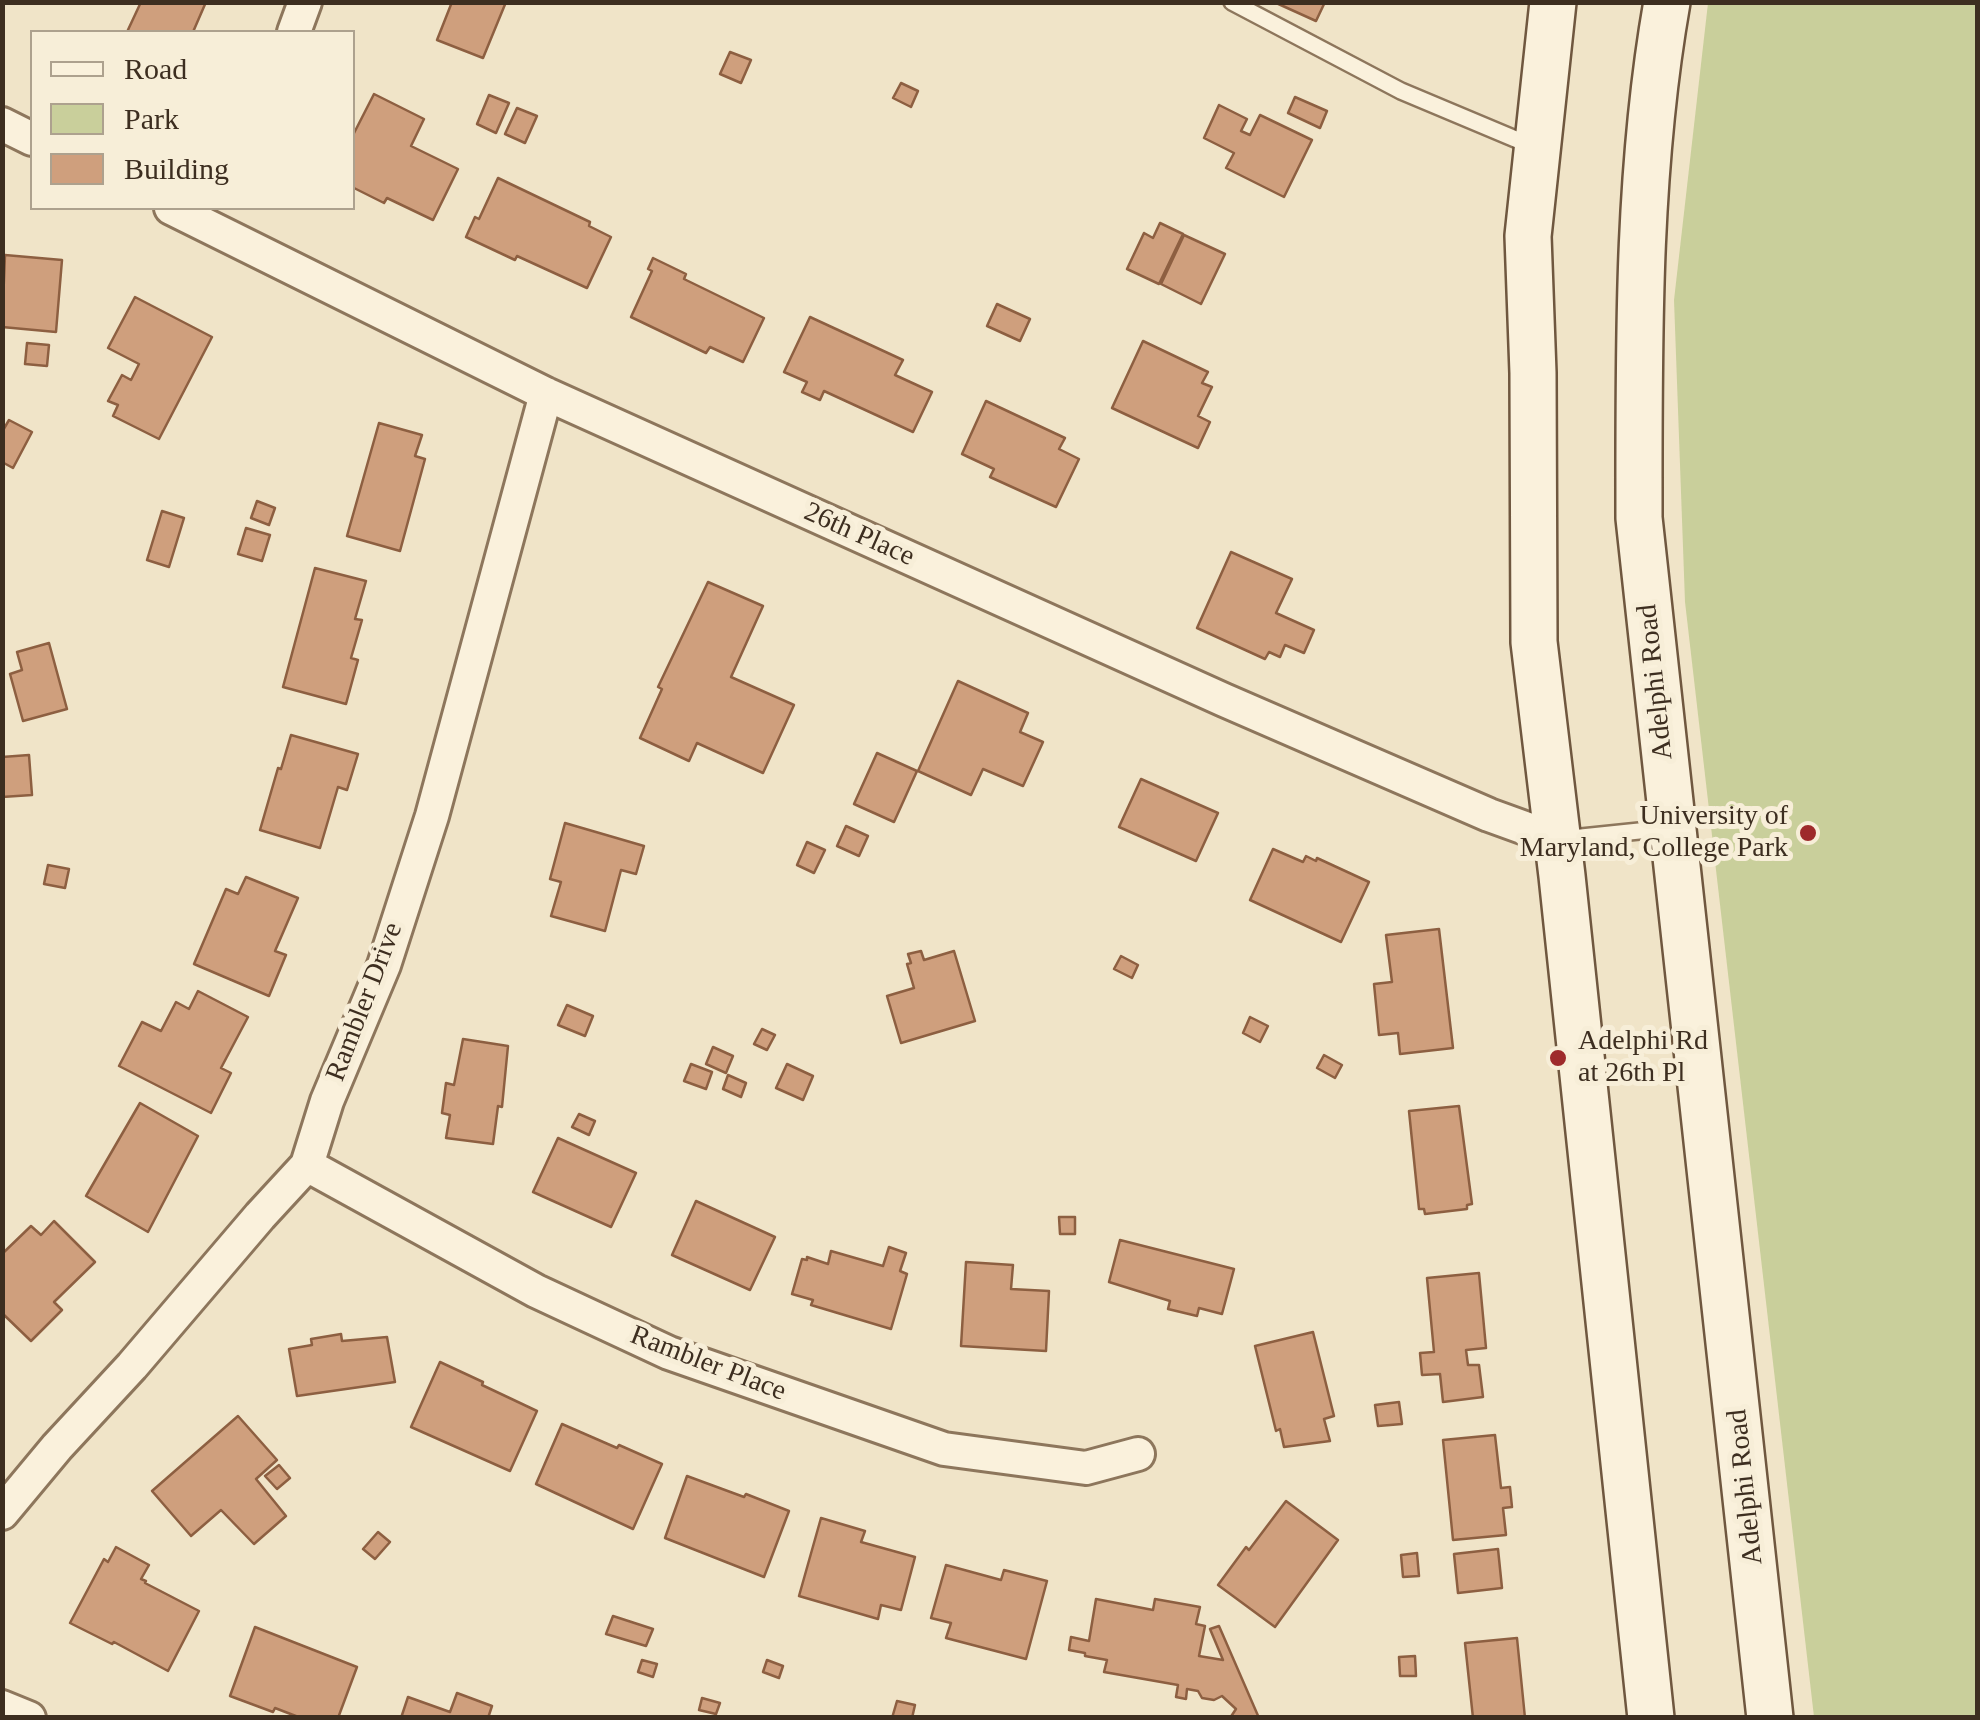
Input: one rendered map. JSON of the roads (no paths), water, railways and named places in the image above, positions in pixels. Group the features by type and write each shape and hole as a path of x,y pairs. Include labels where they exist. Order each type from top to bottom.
{"main road":[{"path":"1553,2 1528,236 1534,642 1651,1718"},
{"name":"Adelphi Road","path":"1667,2 1649,138 1639,346 1638,518 1770,1718"}],"street":[{"path":"295,30 305,2"},
{"path":"2,124 30,138"},
{"name":"26th Place","path":"181,210 214,217 546,394 1224,700 1489,815 1558,840"},
{"name":"Rambler Drive","path":"2,1513 307,1166 327,1100 384,965 432,816 546,394"},
{"name":"Rambler Place","path":"307,1166 536,1291 669,1354 944,1449 1086,1468 1138,1454"},
{"path":"2,1707 29,1718"}],"lane":[{"path":"1232,2 1400,92 1536,148"},
{"path":"1558,840 1671,828"}],"place":[{"name":"University of Maryland, College Park","path":"1808,833"},
{"name":"Adelphi Rd at 26th Pl","path":"1558,1058"}]}
